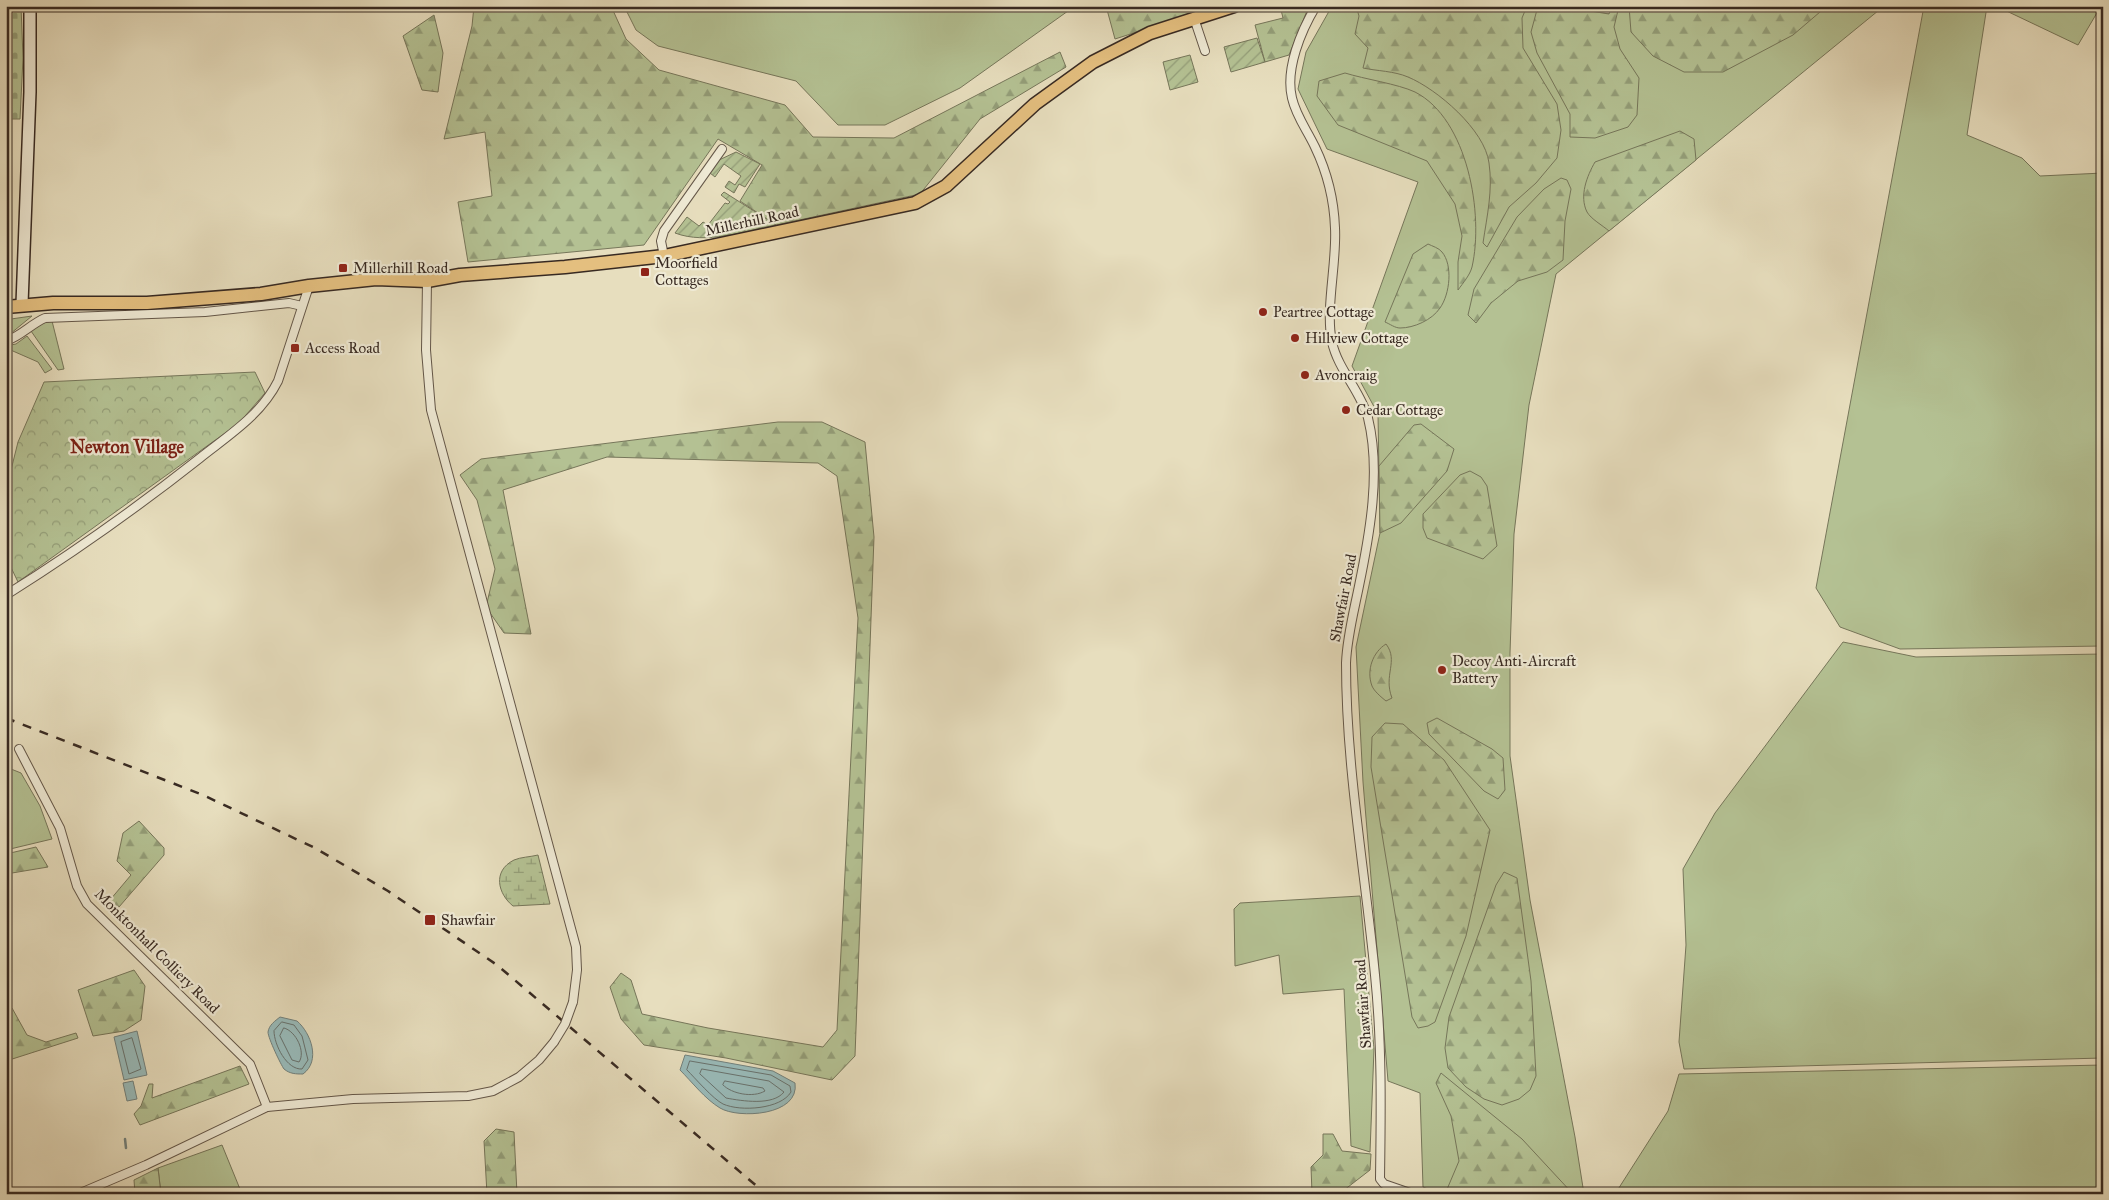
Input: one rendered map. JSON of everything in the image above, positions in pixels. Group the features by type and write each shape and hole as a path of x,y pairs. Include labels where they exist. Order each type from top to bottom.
{"main road":[{"name":"Millerhill Road","path":"6,307 22,304 147,303 260,294 309,286 376,279 427,281 460,274 565,268 664,256 915,203 946,186 1035,104 1093,62 1150,34 1234,6"}],"street":[{"path":"22,304 30,6"},
{"name":"Shawfair Road","path":"1316,6 1296,49 1290,76 1291,96 1299,119 1326,172 1330,189 1335,228 1331,317 1332,342 1345,374 1361,400 1368,419 1372,453 1373,479 1366,552 1346,658 1347,716 1376,977 1382,1068 1380,1179 1384,1184 1414,1194"},
{"path":"1194,18 1205,51"},
{"path":"664,256 661,241 664,231 722,150"},
{"path":"78,1194 146,1165 267,1107 353,1099 468,1096 493,1091 519,1077 538,1060 554,1042 565,1024 573,1002 577,970 576,947 431,410 426,350 427,281"},
{"path":"6,595 128,512 254,416 270,396 278,381 309,286"},
{"path":"6,341 15,338 36,322 45,318 205,312 289,303 302,306"},
{"name":"Monktonhall Colliery Road","path":"19,749 60,828 77,886 87,904 250,1064 267,1107"}],"green space":[{"path":"6,6 21,6 23,58 20,119 6,119"},
{"path":"474,6 611,6 626,39 659,70 785,105 813,137 894,138 1060,52 1066,67 980,119 920,194 776,225 740,201 762,165 718,139 644,245 468,262 458,202 492,196 485,132 444,139 472,26"},
{"path":"624,6 1075,6 960,88 885,125 838,125 796,81 658,46 636,30"},
{"path":"1106,6 1218,6 1115,39"},
{"path":"1280,6 1309,6 1289,55 1265,62 1255,25 1283,18"},
{"path":"1332,6 1559,6 1609,14 1612,6 1884,6 1556,274 1529,405 1514,534 1510,653 1510,756 1530,900 1584,1194 1441,1194 1423,1187 1420,1093 1388,1081 1363,782 1356,647 1380,533 1378,414 1352,366 1418,182 1327,149 1298,89 1306,52"},
{"path":"1356,6 1527,6 1522,18 1523,48 1557,104 1561,130 1557,158 1536,183 1509,207 1487,247 1483,243 1489,203 1490,173 1486,150 1479,137 1458,112 1420,83 1397,73 1363,68 1368,48 1355,34 1359,16"},
{"path":"1538,6 1559,6 1609,14 1612,6 1619,6 1614,27 1620,49 1639,78 1637,115 1628,127 1595,138 1570,137 1570,114 1537,53 1531,32"},
{"path":"1629,6 1827,6 1793,35 1723,72 1684,72 1653,56 1631,32"},
{"path":"1924,6 1987,6 1967,135 2022,158 2040,176 2103,173 2103,646 1900,649 1840,627 1816,588"},
{"path":"1996,6 2101,6 2078,45"},
{"path":"434,15 443,53 438,92 422,90 403,36"},
{"path":"1257,38 1265,62 1231,72 1224,47"},
{"path":"1190,55 1198,82 1170,90 1163,62"},
{"path":"1345,73 1400,86 1415,92 1433,105 1448,123 1468,170 1476,222 1472,267 1458,290 1458,262 1462,236 1455,204 1427,161 1338,125 1317,96 1319,81"},
{"path":"1680,131 1694,139 1696,160 1609,231 1591,217 1585,206 1584,193 1589,173 1595,162"},
{"path":"736,152 760,164 745,187 739,184 734,193 725,187 729,181 735,185 741,176 724,164 715,177 710,173 719,160"},
{"path":"1561,178 1567,180 1571,189 1565,221 1563,260 1547,272 1518,281 1491,303 1476,323 1468,315 1474,289 1517,217 1544,189"},
{"path":"724,192 776,225 725,236 700,238 675,233 687,217 699,226 703,222 708,225 725,203 728,204 730,202 721,195"},
{"path":"1428,244 1441,251 1448,264 1449,280 1446,295 1440,308 1432,316 1417,325 1405,328 1394,327 1385,322 1413,254"},
{"path":"32,316 10,334 6,334 6,322 11,319"},
{"path":"52,321 64,369 58,370 31,331 43,323"},
{"path":"27,336 52,369 45,373 38,362 6,348 6,346 16,344"},
{"path":"255,372 265,393 239,423 18,582 6,557 6,490 18,442 44,382"},
{"path":"778,422 822,422 865,442 874,537 855,1056 832,1080 726,1058 644,1045 621,1019 610,987 621,973 631,980 642,1014 708,1028 823,1047 837,1030 858,618 837,476 818,463 607,457 503,490 531,634 504,633 486,607 495,569 477,500 460,475 481,459"},
{"path":"1421,424 1454,449 1447,471 1401,523 1380,533 1379,466 1414,425"},
{"path":"1470,471 1481,477 1487,486 1497,546 1483,559 1427,538 1423,528 1423,514 1460,475"},
{"path":"1843,642 1916,657 2103,654 2103,1058 1684,1069 1679,1042 1686,945 1683,869 1715,813"},
{"path":"1386,644 1391,656 1389,682 1392,698 1386,701 1373,688 1370,680 1370,668 1377,652"},
{"path":"1437,718 1492,749 1503,758 1505,790 1498,799 1484,791 1429,734 1427,723"},
{"path":"1385,723 1403,724 1444,760 1490,830 1466,936 1435,1022 1418,1028 1412,1017 1371,767 1372,737"},
{"path":"6,767 21,773 40,806 52,839 6,850"},
{"path":"139,821 164,848 164,855 119,907 111,906 110,900 131,875 117,861 123,833"},
{"path":"36,847 48,867 6,874 6,854"},
{"path":"538,855 550,904 513,906 501,889 500,876 502,870 514,860"},
{"path":"1504,872 1517,878 1531,981 1536,1076 1530,1090 1519,1099 1502,1105 1484,1099 1466,1087 1448,1068 1445,1048 1449,1017 1496,885"},
{"path":"1360,896 1374,1049 1370,1152 1351,1146 1344,989 1283,994 1279,955 1235,966 1234,909 1240,903"},
{"path":"134,970 145,986 141,1020 124,1031 93,1036 78,990"},
{"path":"12,1008 27,1035 46,1042 76,1033 78,1038 6,1061 6,1017"},
{"path":"2103,1065 2103,1194 1615,1194 1668,1111 1679,1074"},
{"path":"240,1066 249,1084 140,1125 134,1114 141,1106 149,1084 153,1084 152,1098"},
{"path":"1441,1073 1522,1139 1573,1194 1445,1194 1459,1161 1451,1116 1436,1083"},
{"path":"496,1129 514,1132 517,1194 487,1194 484,1141"},
{"path":"1323,1134 1333,1134 1342,1151 1371,1154 1370,1170 1339,1194 1312,1193 1311,1167 1323,1155"},
{"path":"222,1145 242,1194 161,1194 158,1168"},
{"path":"158,1168 161,1194 135,1194 134,1180"}],"water":[{"path":"280,1017 297,1021 310,1040 313,1055 312,1062 303,1074 291,1073 284,1069 272,1045 268,1032 272,1023"},
{"path":"137,1031 147,1075 124,1080 114,1037"},
{"path":"685,1055 773,1071 795,1083 794,1094 788,1102 766,1112 740,1113 720,1108 709,1100 680,1070"},
{"path":"133,1081 137,1099 127,1101 123,1083"}],"waterway":[{"path":"125,1139 126,1148"}],"railway":[{"path":"6,718 203,795 315,848 388,891 497,965 766,1194"}],"place":[{"name":"Millerhill Road","path":"343,268"},
{"name":"Moorfield Cottages","path":"645,272"},
{"name":"Peartree Cottage","path":"1263,312"},
{"name":"Hillview Cottage","path":"1295,338"},
{"name":"Access Road","path":"295,348"},
{"name":"Avoncraig","path":"1305,375"},
{"name":"Cedar Cottage","path":"1346,410"},
{"name":"Decoy Anti-Aircraft Battery","path":"1442,670"},
{"name":"Shawfair","path":"430,920"}],"district":[{"name":"Newton Village","path":"127,447"}]}
